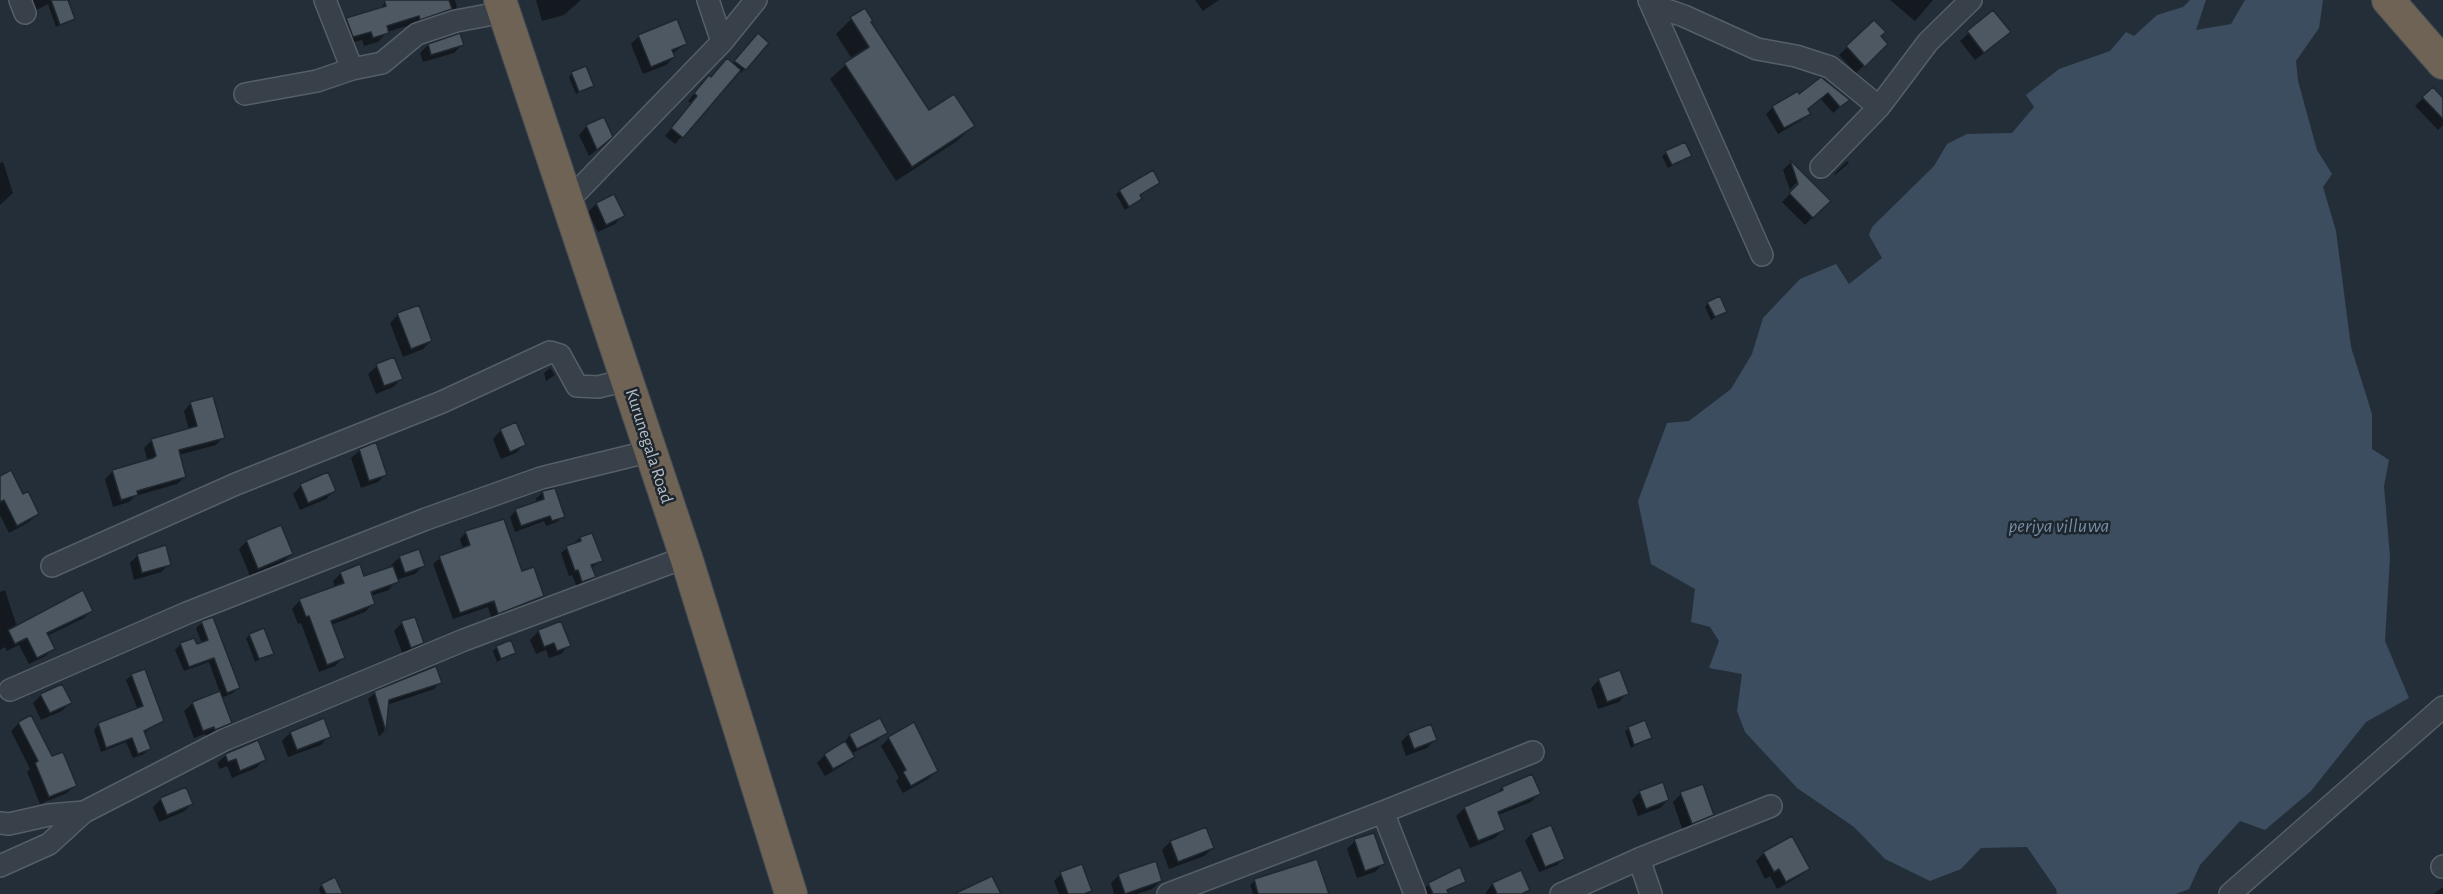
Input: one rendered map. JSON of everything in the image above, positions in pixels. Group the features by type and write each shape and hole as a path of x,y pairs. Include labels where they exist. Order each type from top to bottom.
{"highway":[{"path":"2388,0 2443,63"},
{"name":"Kurunegala Road","path":"502,6 686,557 791,894"}],"street":[{"path":"325,0 352,69"},
{"path":"708,0 722,42"},
{"path":"568,201 722,42 756,0"},
{"path":"1821,167 1879,107 1928,42 1971,0"},
{"path":"1651,3 1757,49 1796,56 1830,67 1879,107"},
{"path":"1651,3 1762,255"},
{"path":"245,94 317,81 352,69 382,63 417,34 502,6"},
{"path":"52,566 236,484 442,402 550,352 560,355 577,386 598,387 627,380"},
{"path":"10,690 187,613 426,519 541,478 651,451"},
{"path":"0,866 49,844 84,812 224,740 464,640 686,557"},
{"path":"2230,894 2443,707"},
{"path":"1168,894 1533,752"},
{"path":"1561,894 1639,859 1771,806"},
{"path":"0,823 9,824 49,815 84,812"},
{"path":"1383,812 1415,894"},
{"path":"1639,859 1651,894"}],"water":[{"name":"periya villuwa","path":"2190,0 2206,0 2196,30 2231,24 2245,0 2323,0 2319,28 2296,61 2298,81 2317,150 2332,174 2323,187 2336,231 2351,347 2372,414 2372,449 2389,460 2384,486 2390,557 2385,641 2409,698 2366,722 2311,791 2265,830 2240,821 2200,865 2189,889 2176,894 2057,894 2056,889 2027,847 1981,848 1961,869 1930,881 1885,859 1854,827 1797,788 1745,732 1737,711 1742,674 1709,668 1719,641 1710,627 1691,622 1695,589 1651,564 1638,501 1667,423 1689,421 1731,389 1752,354 1763,318 1800,279 1836,264 1849,284 1882,258 1869,235 1872,227 1934,166 1947,144 1967,134 2012,133 2034,107 2026,95 2059,69 2110,51 2126,32 2134,36 2157,15 2183,7"}],"building":[{"path":"51,0 68,0 75,19 60,25"},
{"path":"384,0 449,0 452,9 420,20 419,16 387,26 389,33 373,38 371,32 353,37 346,18 386,6"},
{"path":"865,8 873,21 871,22 929,110 954,94 975,126 912,167 844,63 869,47 850,17"},
{"path":"1993,10 2011,32 1984,53 1967,31"},
{"path":"677,19 687,44 672,50 675,57 651,67 638,35"},
{"path":"1874,20 1886,32 1881,36 1888,44 1865,67 1846,46"},
{"path":"460,33 464,45 431,55 428,44"},
{"path":"758,33 769,43 746,70 734,61"},
{"path":"727,58 741,70 683,138 671,128 697,96 694,93"},
{"path":"586,66 594,86 579,92 571,72"},
{"path":"1821,77 1850,100 1840,107 1828,93 1808,109 1811,114 1784,128 1772,106 1798,91 1799,94"},
{"path":"2433,87 2443,98 2443,119 2422,97"},
{"path":"604,117 613,137 597,150 586,125"},
{"path":"1685,142 1692,156 1672,165 1665,151"},
{"path":"1790,160 1831,201 1813,218 1789,193 1798,184"},
{"path":"1153,170 1160,183 1140,195 1142,199 1129,207 1119,190"},
{"path":"614,194 625,216 606,225 596,203"},
{"path":"1720,296 1727,312 1715,317 1707,302"},
{"path":"419,305 432,341 411,349 397,313"},
{"path":"394,357 403,379 384,386 376,364"},
{"path":"213,396 225,438 179,450 186,477 137,491 138,495 121,500 112,470 156,456 151,439 197,426 190,402"},
{"path":"516,422 526,445 510,452 500,429"},
{"path":"376,442 387,475 369,481 359,449"},
{"path":"11,470 23,494 28,491 39,514 17,526 4,500 0,502 0,476"},
{"path":"328,472 336,491 308,503 300,484"},
{"path":"555,488 565,517 552,521 550,516 521,526 515,509 544,499 542,491"},
{"path":"504,519 522,571 534,567 544,596 498,614 494,601 460,613 439,556 470,545 465,531"},
{"path":"281,525 293,554 258,569 246,540"},
{"path":"592,533 603,561 591,565 596,577 582,582 578,570 575,571 566,546 581,541 580,537"},
{"path":"166,545 171,565 142,573 137,554"},
{"path":"419,549 425,566 405,573 399,556"},
{"path":"360,564 364,576 393,566 399,582 371,592 375,604 331,621 345,658 327,665 309,616 306,617 299,599 344,583 340,572"},
{"path":"83,590 93,611 47,633 55,649 37,658 27,638 15,644 8,630"},
{"path":"213,617 240,688 227,693 214,658 189,667 180,643 194,638 197,644 208,640 201,621"},
{"path":"415,617 424,643 411,648 401,621"},
{"path":"561,621 571,646 557,651 554,643 544,647 538,630"},
{"path":"264,628 274,654 259,659 249,634"},
{"path":"511,640 516,653 501,659 496,646"},
{"path":"436,666 442,683 389,700 386,732 374,691"},
{"path":"145,669 164,721 144,731 151,749 138,754 132,738 106,748 98,723 143,706 131,674"},
{"path":"1620,670 1629,694 1607,702 1598,678"},
{"path":"62,684 72,703 50,713 40,694"},
{"path":"220,691 232,723 215,730 214,727 203,731 192,702"},
{"path":"31,715 52,756 63,752 77,786 49,797 35,763 38,761 18,722"},
{"path":"324,718 331,737 297,750 290,732"},
{"path":"880,718 888,733 857,749 849,734"},
{"path":"1645,720 1652,738 1634,745 1628,727"},
{"path":"914,722 938,771 911,786 903,772 906,770 888,737"},
{"path":"1431,724 1437,740 1414,749 1408,733"},
{"path":"258,740 266,760 240,771 236,759 228,762 225,754"},
{"path":"845,741 855,757 833,769 824,754"},
{"path":"1532,774 1541,794 1498,812 1505,830 1478,841 1464,807"},
{"path":"1663,782 1669,800 1646,809 1639,791"},
{"path":"1703,784 1714,815 1692,824 1680,792"},
{"path":"186,787 193,804 167,815 160,798"},
{"path":"1551,825 1565,859 1545,867 1531,833"},
{"path":"1206,827 1214,848 1178,862 1170,841"},
{"path":"1374,833 1385,864 1365,871 1354,839"},
{"path":"1792,836 1810,869 1786,882 1779,869 1774,872 1763,852"},
{"path":"1317,859 1329,894 1258,894 1254,879"},
{"path":"1156,861 1162,881 1125,894 1118,874"},
{"path":"1082,864 1092,891 1084,894 1068,894 1060,872"},
{"path":"1460,867 1466,882 1447,890 1449,894 1433,894 1428,883"},
{"path":"1521,870 1530,890 1522,894 1497,894 1492,883"},
{"path":"992,876 1001,894 954,894"},
{"path":"335,877 343,894 326,894 321,884"}]}
